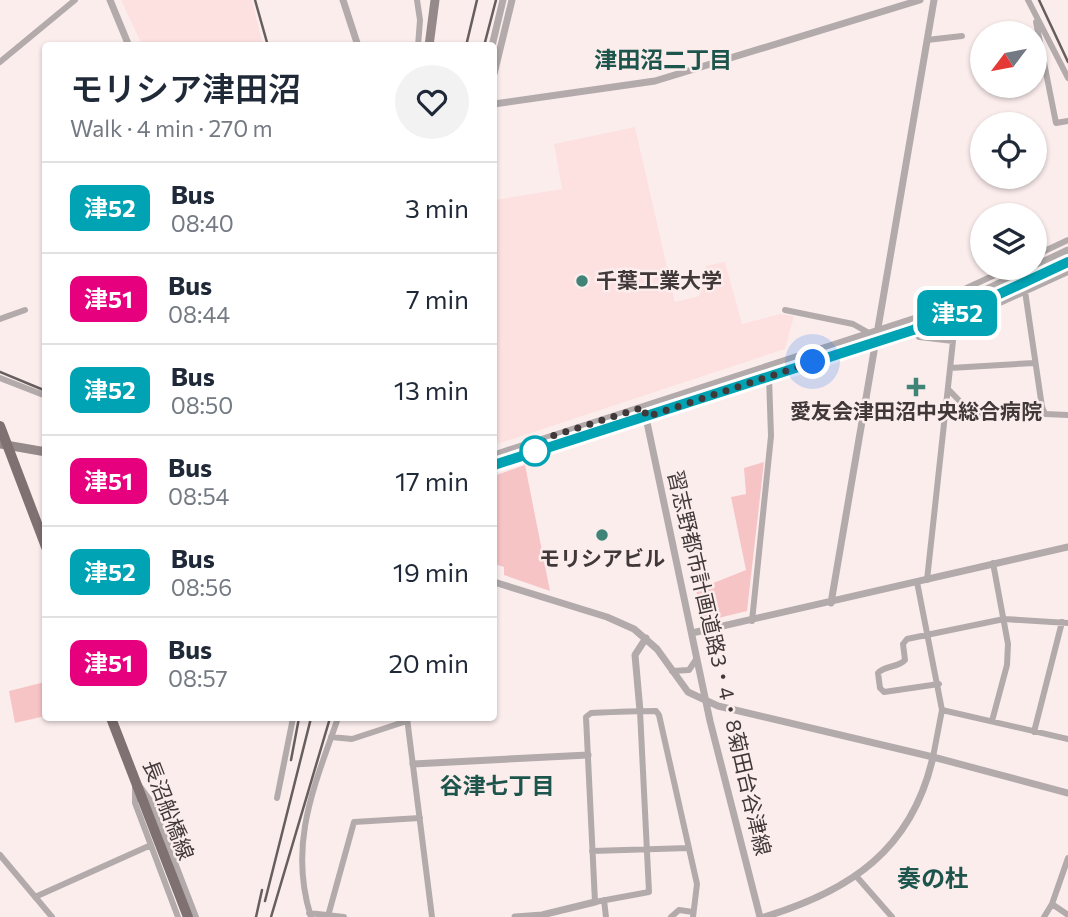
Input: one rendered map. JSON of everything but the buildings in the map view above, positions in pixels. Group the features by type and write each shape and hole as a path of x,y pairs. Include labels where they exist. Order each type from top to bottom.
{"main road":[{"path":"430,42 435,0"},
{"path":"0,426 4,444 42,537"},
{"path":"4,444 42,451"},
{"name":"長沼船橋線","path":"112,721 188,917"}],"street":[{"path":"0,62 75,0"},
{"path":"110,0 127,42"},
{"path":"343,0 357,42"},
{"path":"417,0 420,13 418,42"},
{"path":"493,42 503,0"},
{"path":"497,62 512,0"},
{"path":"497,104 655,81 920,0"},
{"path":"831,603 874,341 873,331 934,0"},
{"path":"1028,0 1036,21"},
{"path":"927,40 962,36"},
{"path":"1047,41 1068,78"},
{"path":"1047,78 1056,123 1068,121"},
{"path":"1047,250 1068,240"},
{"path":"1047,260 1068,250"},
{"path":"497,464 913,330 972,307 1068,262"},
{"path":"972,307 980,312 1068,272"},
{"path":"960,302 960,291 984,280"},
{"path":"497,453 960,302 1006,280"},
{"path":"1026,291 1042,407 1045,414 1068,415"},
{"path":"0,319 25,310"},
{"path":"785,310 853,324 873,331"},
{"path":"927,580 954,314"},
{"path":"913,330 919,337 953,341"},
{"path":"950,368 1034,363"},
{"path":"752,621 771,436 769,377"},
{"path":"0,378 42,394"},
{"path":"948,390 974,416 1042,407"},
{"name":"習志野都市計画道路3・4・8菊田台谷津線","path":"644,407 707,702 762,917"},
{"path":"692,633 1068,547"},
{"path":"992,721 1007,665 1004,619 993,563"},
{"path":"762,917 819,898 857,877 884,853 906,823 925,786 942,710 917,582"},
{"path":"497,583 607,617 646,638 688,692 707,702 1068,793"},
{"path":"939,684 884,692 880,688 878,673 905,660 902,644 907,639 1004,619 1065,623 1034,732"},
{"path":"516,917 545,916 594,902 649,892 635,655 646,638"},
{"path":"672,671 689,670 697,658"},
{"path":"942,710 1068,739"},
{"path":"594,902 586,717 591,713 656,711 698,895 693,915 679,910 671,917"},
{"path":"277,798 292,721"},
{"path":"337,721 306,817 300,859 310,915 344,917"},
{"path":"331,737 352,739 402,721"},
{"path":"407,721 432,917"},
{"path":"413,764 588,755"},
{"path":"135,781 135,803 178,917"},
{"path":"135,781 152,803 196,917"},
{"path":"328,916 354,822 420,818"},
{"path":"35,897 151,845"},
{"path":"592,851 689,848"},
{"path":"0,855 52,917"},
{"path":"1044,917 1052,904 1068,858"},
{"path":"857,877 892,917"},
{"path":"604,900 606,917"},
{"path":"1052,904 1068,915"}],"shaded area":[{"path":"121,0 252,0 262,42 141,42"},
{"name":"千葉工業大学","path":"635,127 675,302 699,296 706,266 725,262 742,324 780,314 794,316 785,349 497,444 497,200 562,189 554,144"},
{"path":"764,462 747,611 706,621 702,618 696,590 746,570 731,497 746,494 744,468"},
{"path":"525,465 550,591 504,575 504,567 497,565 497,475"},
{"path":"42,683 42,717 15,723 9,691"}],"railway":[{"path":"255,0 267,42"},
{"path":"467,42 477,0"},
{"path":"485,42 496,0"},
{"path":"1039,0 1068,62"},
{"path":"0,372 42,389"},
{"path":"291,760 298,721"},
{"path":"265,901 310,721"},
{"path":"271,917 329,721"},
{"path":"256,917 262,890"}],"bus line":[{"name":"津52","path":"497,464 913,330 969,308 1068,262"}],"place":[{"name":"千葉工業大学","path":"582,281"},
{"name":"愛友会津田沼中央総合病院","path":"916,387"},
{"name":"モリシアビル","path":"602,535"}],"district":[{"name":"津田沼二丁目","path":"663,60"},
{"name":"谷津七丁目","path":"497,786"},
{"name":"奏の杜","path":"933,879"}],"route":[{"path":"535,451 546,438 644,407 646,417 813,362"}]}
